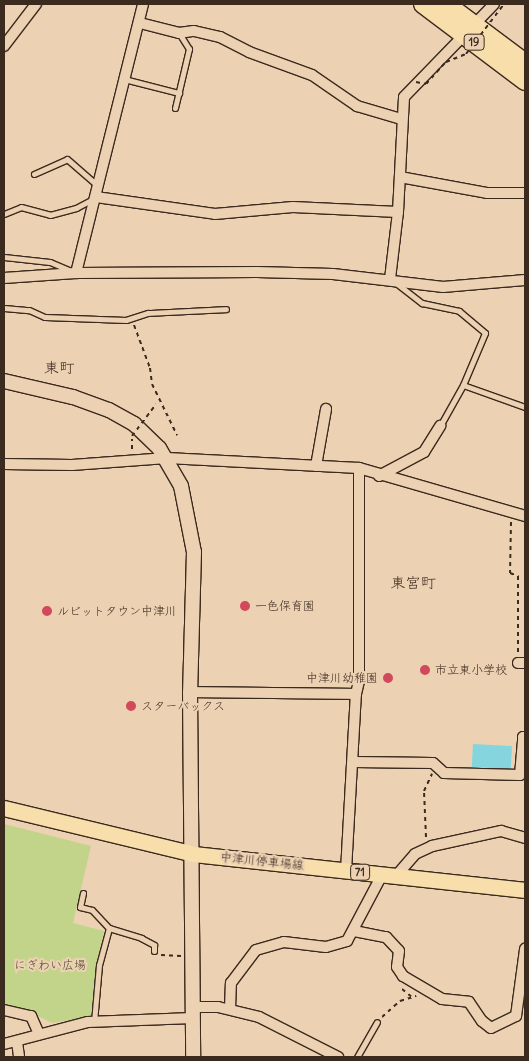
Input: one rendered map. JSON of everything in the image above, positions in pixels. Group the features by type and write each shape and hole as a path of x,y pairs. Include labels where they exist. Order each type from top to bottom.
{"highway":[{"name":"19","path":"423,4 525,63"},
{"name":"19","path":"446,4 468,30 525,81"}],"main road":[{"name":"中津川停車場線","path":"4,808 194,854 525,890"}],"street":[{"path":"4,46 36,4"},
{"path":"392,280 400,177 401,119 404,97 416,82 494,4"},
{"path":"76,273 96,198 122,79 140,23 140,5"},
{"path":"140,23 179,33 194,31 220,37 249,52 312,75 357,106 401,119"},
{"path":"400,177 487,192 525,193"},
{"path":"96,198 215,214 294,207 398,212"},
{"path":"4,278 76,273 257,272 392,280 443,287 525,280"},
{"path":"4,381 109,410 134,424 167,458 181,486 192,534 190,692 194,854 193,1057"},
{"path":"316,466 326,409"},
{"path":"379,476 424,452 440,426"},
{"path":"4,464 121,463 167,458 359,468 379,476 525,516"},
{"path":"346,870 354,762 356,694 359,680 359,468"},
{"path":"190,692 356,694"},
{"path":"354,762 433,763 444,773 520,775 523,738 525,738"},
{"path":"230,1009 231,983 256,950 284,942 331,946 347,941 354,931 360,911 389,875 415,854 424,850 502,831 525,838"},
{"path":"354,931 386,937 399,951 397,967 403,976 428,993 442,999 470,1002 482,1021 491,1028 506,1023 516,1016 525,949"},
{"path":"4,1044 94,1022 230,1009 260,1017 338,1057"},
{"path":"4,1010 32,1016 39,1034"},
{"path":"17,1042 19,1057"}],"lane":[{"path":"175,108 189,49 179,33"},
{"path":"122,79 179,93"},
{"path":"34,174 67,160 98,187"},
{"path":"4,214 21,207 50,215 76,208 96,198"},
{"path":"4,258 50,262 76,273"},
{"path":"392,280 422,303 459,311 485,333 463,385 440,426"},
{"path":"4,308 30,310 44,316 131,319 148,313 226,309"},
{"path":"463,385 525,407"},
{"path":"83,893 80,907 92,910 109,928 141,938 154,945 154,951"},
{"path":"94,1022 99,965 109,928"},
{"path":"357,1057 377,1022"}],"path":[{"path":"416,82 426,84 446,62 466,54 504,4"},
{"path":"131,319 150,368 152,384 177,435"},
{"path":"132,456 132,436 161,400"},
{"path":"511,512 510,573 518,576 522,663"},
{"path":"424,850 427,827 424,792 433,763"},
{"path":"154,951 156,955 194,957"},
{"path":"377,1022 400,1001 428,993"}],"green space":[{"name":"にぎわい広場","path":"4,824 91,846 73,923 104,931 96,966 92,1016 52,1023 34,1014 4,1008"}],"water":[{"path":"473,744 512,746 511,769 472,767"}],"place":[{"name":"一色保育園","path":"245,606"},
{"name":"ルビットタウン中津川","path":"47,611"},
{"name":"市立東小学校","path":"425,670"},
{"name":"中津川幼稚園","path":"388,678"},
{"name":"スターバックス","path":"131,706"}],"district":[{"name":"東町","path":"59,368"},
{"name":"東宮町","path":"413,583"}]}
